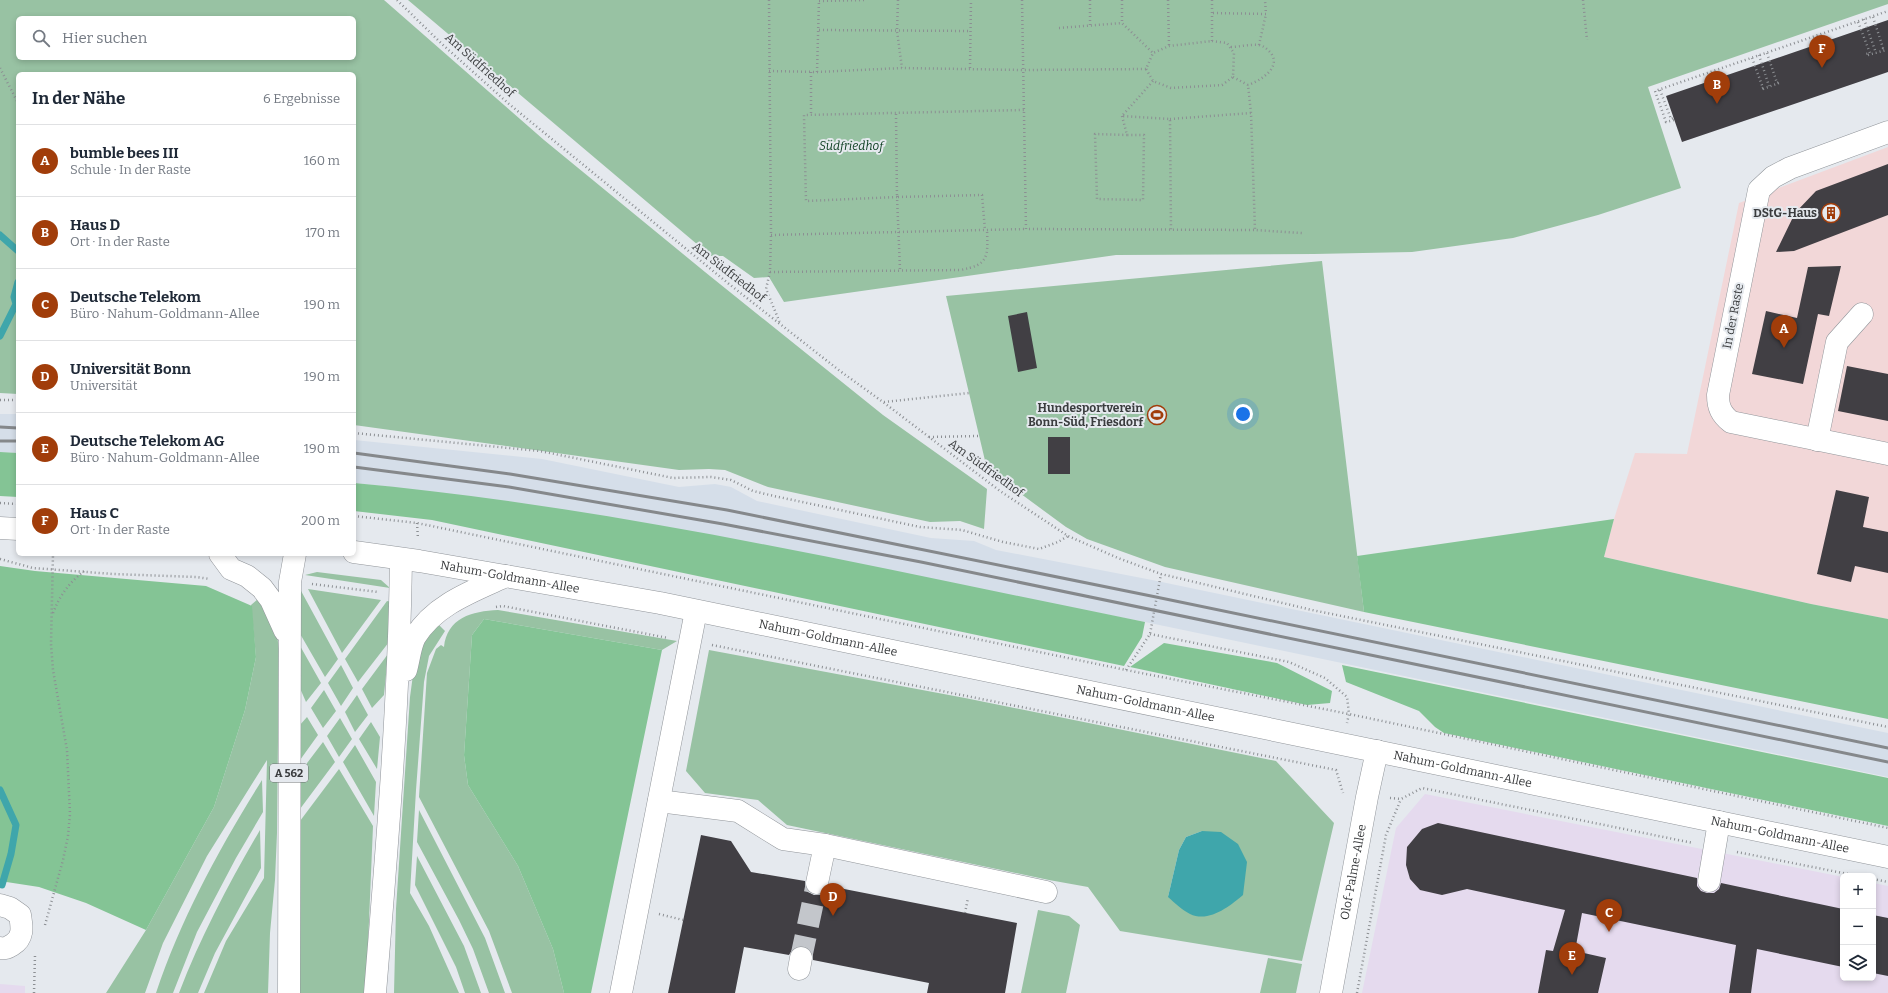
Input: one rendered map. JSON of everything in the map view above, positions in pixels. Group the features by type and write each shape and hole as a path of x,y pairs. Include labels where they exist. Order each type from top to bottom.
{"main road":[{"name":"In der Raste","path":"1888,132 1790,168 1767,182 1759,190 1718,394 1718,405 1723,415 1732,422 1888,454"},
{"path":"1817,440 1837,342 1862,314"},
{"path":"0,528 16,529"},
{"name":"Nahum-Goldmann-Allee","path":"356,552 506,576 696,611 1888,857"},
{"path":"221,556 231,569 247,576 262,588 277,610 289,644"},
{"name":"A 562","path":"289,993 289,644 290,582 295,556"},
{"path":"375,993 395,714 401,559"},
{"path":"395,714 414,638 437,612 467,594 506,576"},
{"path":"621,993 696,611"},
{"name":"Olof-Palme-Allee","path":"1331,993 1367,797 1377,751"},
{"path":"659,801 738,812 783,839 825,845 1046,892"},
{"path":"1709,881 1719,822"},
{"path":"817,883 825,845"},
{"path":"0,905 10,908 20,915 22,929 18,941 6,949 0,948"}],"path":[{"name":"Am Südfriedhof","path":"397,0 443,45 509,104 661,230 840,372 883,402 1000,491 1068,536 1118,558 1161,574 1312,610 1888,727"},
{"path":"769,0 771,235 770,272 766,289 780,324"},
{"path":"817,72 819,0 865,0"},
{"path":"898,0 897,31 902,68"},
{"path":"970,68 971,0"},
{"path":"1022,0 1026,229"},
{"path":"1090,0 1090,26"},
{"path":"1122,0 1122,23 1153,53"},
{"path":"1168,0 1169,46"},
{"path":"1212,0 1212,42"},
{"path":"1259,45 1266,14 1265,0"},
{"path":"1583,0 1587,40"},
{"path":"1660,90 1671,119 1674,119 1666,122 1655,91 1888,11"},
{"path":"1213,13 1266,14"},
{"path":"1858,22 1870,53 1867,55 1876,53 1886,49 1883,48 1873,17"},
{"path":"1864,19 1876,53"},
{"path":"1059,28 1122,23"},
{"path":"819,30 971,31"},
{"path":"1212,42 1227,42 1234,53 1235,61 1233,77 1222,85 1171,88 1153,81 1146,68 1153,53 1169,46 1212,42"},
{"path":"1230,47 1259,45 1267,48 1272,54 1274,63 1269,73 1260,81 1248,85 1233,77"},
{"path":"1752,58 1763,88 1760,90 1779,83 1776,83 1767,53"},
{"path":"1760,55 1769,86"},
{"path":"0,68 16,99"},
{"path":"769,71 817,72 902,68 1023,70 1146,68"},
{"path":"811,72 811,115"},
{"path":"1122,116 1153,81"},
{"path":"1248,85 1251,113 1255,230"},
{"path":"770,272 900,269 960,270 978,266 987,254 982,195 806,201 804,115 1024,110"},
{"path":"1122,116 1170,119 1251,113"},
{"path":"896,114 900,269"},
{"path":"1122,116 1127,136"},
{"path":"1170,119 1171,230"},
{"path":"1096,134 1127,136 1144,135 1143,200 1097,199 1096,134"},
{"path":"771,235 1026,229 1255,230 1302,233"},
{"path":"883,402 969,393"},
{"path":"0,400 16,400"},
{"path":"356,433 540,451 673,478 711,477 731,480 753,491 774,496 920,527 962,530 1003,542 1039,549 1058,542 1068,536"},
{"path":"929,437 979,436"},
{"path":"0,503 16,504"},
{"path":"356,516 417,523 1126,670 1349,714 1888,828"},
{"path":"41,929 46,923 63,860 68,836 70,814 67,750 53,670 51,644 53,556"},
{"path":"0,559 33,568 113,574 196,576 217,581"},
{"path":"52,615 63,592 71,582 84,571"},
{"path":"1126,670 1150,634 1161,574"},
{"path":"491,607 503,606 690,641 1336,770 1344,794 1401,799 1422,788 1843,873"},
{"path":"1150,634 1289,662 1325,678 1347,697 1349,714"},
{"path":"1357,993 1386,834 1401,799"},
{"path":"667,916 683,920"},
{"path":"34,993 33,976 36,948"}],"shaded area":[{"path":"1888,147 1888,619 1811,604 1604,557 1614,519 1635,453 1687,454 1739,203"},
{"path":"0,414 16,414 16,453 0,452"},
{"path":"356,440 542,459 679,487 715,484 731,487 757,501 931,538 974,541 996,550 1152,580 1888,733 1888,777 1145,622 661,527 356,483"},
{"path":"1425,794 1840,876 1840,981 1876,981 1876,884 1888,886 1888,993 1362,993 1396,828"},
{"path":"0,984 25,986 25,993 0,993"}],"green space":[{"path":"0,0 384,0 544,140 705,272 883,415 987,489 984,529 960,521 930,522 768,487 725,470 679,470 356,425 356,72 16,72 16,394 0,393"},
{"name":"Südfriedhof","path":"408,0 1888,0 1888,4 1648,87 1681,188 1598,215 1513,238 1412,252 1116,255 784,302 769,277 754,278 723,256 711,256"},
{"name":"Hundesportverein Bonn-Süd, Friesdorf","path":"1322,261 1364,612 1165,567 1087,539 1066,527 987,469 946,296"},
{"path":"0,452 16,453 16,497 0,496"},
{"path":"356,483 453,494 652,524 850,561 1145,622 1142,637 1124,666 432,520 356,511"},
{"path":"1614,519 1604,557 1811,604 1888,619 1888,719 1364,612 1357,556"},
{"path":"0,566 35,571 206,586 252,606 256,657 245,710 214,807 146,930 86,903 39,887 0,881"},
{"path":"317,572 381,580 390,588 305,575"},
{"path":"300,589 338,659 325,677 299,632"},
{"path":"308,589 381,600 342,653"},
{"path":"259,598 276,628 279,649 277,833 275,880 270,933 268,993 204,993 226,941 264,878 267,760 207,856 163,943 145,993 106,993 146,930 214,807 245,710 256,657 251,605"},
{"path":"387,601 392,602 389,642 358,682 345,659"},
{"path":"498,610 677,641 662,650 484,619 472,635 464,755 468,785 518,866 553,949 564,993 512,993 489,931 419,797 427,673 436,649 441,645 444,647 446,637 450,629 462,618 479,612"},
{"path":"484,619 662,650 591,993 564,993 553,949 518,866 468,785 464,755 472,635"},
{"path":"437,623 445,631 429,656 424,682 410,893 429,926 459,993 394,993 396,909 410,697 415,660 425,636"},
{"path":"1164,643 1277,663 1332,691 1330,703 1307,705 1130,667"},
{"path":"299,644 321,683 306,702 299,686"},
{"path":"709,650 965,698 1276,761 1334,823 1302,961 1120,931 1088,887 787,825 758,800 705,793 686,771","holes":["1202,831 1168,897 1179,850 1186,837"]},
{"path":"388,654 384,695 372,708 362,689"},
{"path":"341,665 353,688 341,706 328,683"},
{"path":"1342,665 1888,778 1888,826 1444,733 1435,727 1419,711 1346,682"},
{"path":"324,690 336,711 323,728 311,708"},
{"path":"357,695 368,715 355,732 345,712"},
{"path":"307,717 318,735 300,760 299,726"},
{"path":"340,718 352,739 339,757 327,736"},
{"path":"371,722 380,737 377,769 359,739"},
{"path":"323,742 335,762 297,813 298,775"},
{"path":"355,745 376,782 374,816 343,762"},
{"path":"339,769 373,826 366,993 297,993 297,825"},
{"path":"262,780 263,812 236,858 197,932 173,993 156,993 189,910 231,831"},
{"path":"419,810 485,938 505,993 489,993 473,949 417,842"},
{"path":"260,830 261,868 215,953 198,993 179,993 216,910"},
{"path":"417,856 464,946 481,993 465,993 456,967 415,885"},
{"path":"1038,910 1069,916 1080,925 1066,993 1021,993"},
{"path":"1268,958 1302,964 1296,993 1260,993"}],"water":[{"path":"1202,831 1221,832 1238,844 1247,862 1243,895 1219,912 1212,915 1197,916 1190,914 1168,897 1179,850 1186,837"}],"building":[{"path":"1888,20 1888,72 1682,142 1666,96"},
{"name":"DStG-Haus","path":"1888,164 1888,215 1794,251 1776,252 1795,213 1816,191"},
{"path":"1841,266 1829,316 1818,314 1803,384 1752,374 1766,311 1797,318 1808,267"},
{"path":"1027,312 1037,368 1018,372 1008,316"},
{"path":"1847,366 1888,374 1888,421 1838,411"},
{"path":"1048,437 1070,437 1070,474 1048,474"},
{"path":"1836,490 1869,497 1863,527 1888,532 1888,573 1855,566 1851,582 1817,574"},
{"path":"1438,823 1697,878 1697,886 1701,891 1707,893 1714,893 1719,889 1721,883 1840,908 1840,966 1757,949 1751,993 1729,993 1736,945 1582,913 1575,951 1606,958 1598,993 1538,993 1546,950 1553,951 1565,910 1467,889 1442,895 1420,890 1410,879 1406,865 1407,847 1422,829"},
{"path":"701,835 731,841 751,872 805,881 805,887 808,892 814,895 821,895 827,891 829,886 1017,923 1005,993 927,993 929,983 813,960 813,954 809,949 803,946 796,946 789,955 744,947 735,993 668,993"},
{"path":"1876,916 1888,918 1888,976 1876,974"}],"waterway":[{"path":"0,235 16,249"},
{"path":"16,290 14,297 16,304"},
{"path":"0,336 16,304"},
{"path":"0,790 16,825 11,854 2,885"}],"tunnel":[{"path":"801,958 817,883"}],"railway":[{"path":"0,427 16,428"},
{"path":"0,441 16,441"},
{"path":"356,453 510,474 727,510 1888,748"},
{"path":"356,467 509,487 723,524 921,562 1888,762"}],"place":[{"name":"Haus C","path":"1822,68"},
{"name":"Haus D","path":"1717,104"},
{"name":"DStG-Haus","path":"1831,213"},
{"name":"bumble bees III","path":"1784,348"},
{"name":"Hundesportverein Bonn-Süd, Friesdorf","path":"1157,415"},
{"name":"Universität Bonn","path":"833,916"},
{"name":"Deutsche Telekom","path":"1609,932"},
{"name":"Deutsche Telekom AG","path":"1572,975"}]}
